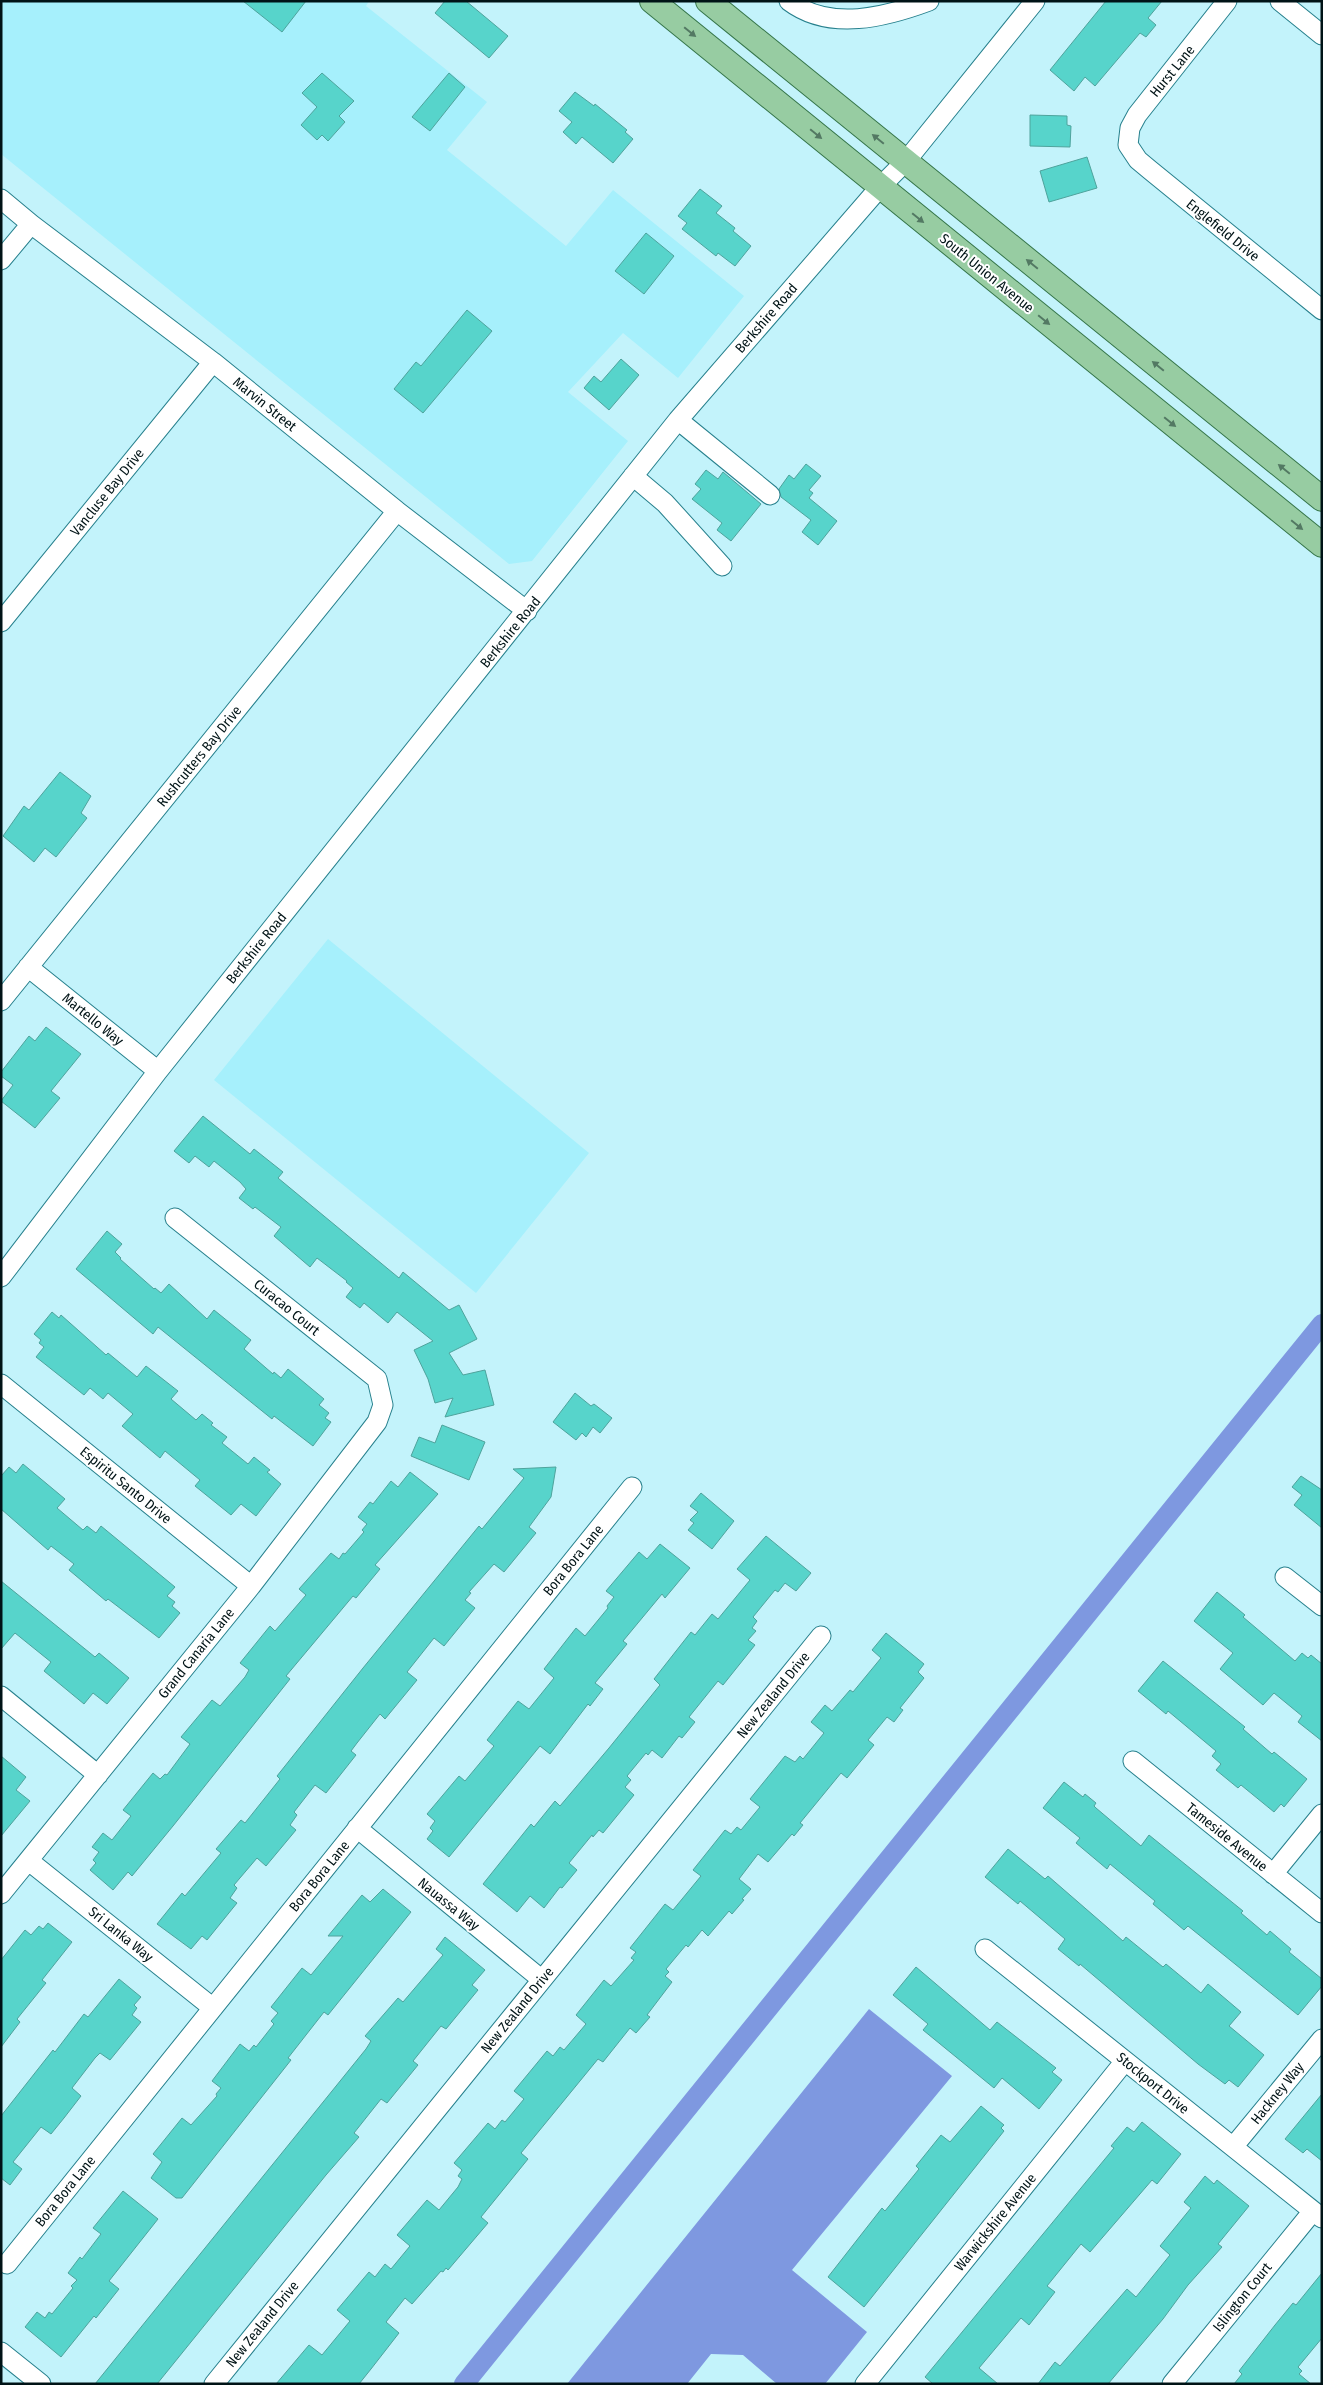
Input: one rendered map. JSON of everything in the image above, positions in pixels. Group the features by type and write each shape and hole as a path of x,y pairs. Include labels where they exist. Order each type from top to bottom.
{"main road":[{"name":"South Union Avenue","path":"652,1 1322,545"},
{"path":"708,1 1322,500"}],"street":[{"path":"789,1 814,15 848,20 864,19 930,1"},
{"name":"Berkshire Road","path":"1,1277 158,1071 678,420 880,187 906,161 1035,1"},
{"name":"Hurst Lane","path":"1128,145 1130,128 1137,115 1227,1"},
{"path":"1280,1 1322,35"},
{"name":"Englefield Drive","path":"1128,145 1138,160 1322,310"},
{"name":"Marvin Street","path":"1,198 31,224 213,362 397,511 526,611"},
{"path":"1,260 31,224"},
{"name":"Vancluse Bay Drive","path":"1,622 213,362"},
{"path":"678,420 770,495"},
{"path":"633,476 665,503 722,566"},
{"name":"Rushcutters Bay Drive","path":"1,1001 397,511"},
{"name":"Martello Way","path":"28,968 158,1071"},
{"name":"Curacao Court","path":"175,1218 377,1379 383,1405"},
{"name":"Espiritu Santo Drive","path":"1,1384 250,1586"},
{"name":"Grand Canaria Lane","path":"1,1894 250,1586 378,1422 383,1405"},
{"name":"Bora Bora Lane","path":"7,2264 632,1487"},
{"path":"1285,1576 1322,1606"},
{"name":"New Zealand Drive","path":"214,2384 821,1636"},
{"path":"1,1696 98,1775"},
{"name":"Tameside Avenue","path":"1133,1761 1322,1913"},
{"path":"1273,1874 1322,1814"},
{"name":"Nauassa Way","path":"358,1828 542,1979"},
{"name":"Sri Lanka Way","path":"29,1860 213,2008"},
{"name":"Stockport Drive","path":"985,1949 1317,2214"},
{"name":"Hackney Way","path":"1233,2147 1322,2039"},
{"name":"Warwickshire Avenue","path":"865,2384 1125,2061"},
{"name":"Islington Court","path":"1172,2384 1317,2214"},
{"path":"1,2352 41,2384"}],"shaded area":[{"path":"1,1 369,1 366,6 487,102 447,150 566,246 613,190 744,296 678,378 623,333 568,392 628,441 532,561 509,564 1,154"},
{"path":"328,939 589,1153 476,1293 214,1080"}],"water":[{"path":"869,2009 952,2076 792,2270 867,2332 825,2384 777,2384 743,2355 711,2354 687,2384 567,2384"}],"building":[{"path":"243,1 306,1 282,32"},
{"path":"445,1 466,1 508,36 489,58 435,13"},
{"path":"1106,1 1162,1 1148,18 1156,25 1146,37 1140,33 1095,86 1085,77 1074,91 1050,70"},
{"path":"322,73 354,101 339,116 345,122 328,141 322,135 317,140 301,125 317,107 302,93"},
{"path":"449,73 465,87 430,131 412,117"},
{"path":"575,92 594,106 595,104 627,130 625,132 633,139 613,163 582,137 576,144 563,132 572,122 559,111"},
{"path":"1030,115 1067,116 1067,125 1071,126 1070,147 1030,146"},
{"path":"1087,157 1097,188 1049,202 1040,171"},
{"path":"700,189 722,206 716,213 735,228 733,231 751,246 735,266 718,253 716,256 682,229 687,223 678,216"},
{"path":"646,233 674,256 644,294 615,271"},
{"path":"467,310 492,331 423,413 394,389 416,362 421,366"},
{"path":"621,359 639,375 609,410 584,388 594,376 601,382"},
{"path":"806,464 821,476 809,490 813,493 809,498 837,521 818,545 802,532 811,520 781,497 779,489 789,475 794,479"},
{"path":"706,470 718,479 723,472 761,504 731,541 717,530 722,523 692,499 701,489 695,484"},
{"path":"60,772 91,796 81,813 87,818 56,857 45,848 34,862 3,836 24,806 29,810"},
{"path":"46,1027 81,1054 51,1091 60,1098 35,1128 1,1101 13,1085 1,1076 1,1072 29,1036 35,1041"},
{"path":"203,1116 250,1154 254,1149 283,1172 278,1178 399,1278 403,1272 449,1310 459,1305 477,1339 449,1353 463,1375 485,1370 494,1405 445,1417 453,1398 435,1403 428,1379 414,1350 433,1341 397,1312 388,1323 364,1303 360,1308 346,1297 353,1288 347,1281 317,1258 310,1267 274,1236 281,1227 255,1207 253,1209 239,1198 246,1189 240,1182 214,1161 209,1167 195,1156 189,1163 174,1151"},
{"path":"107,1231 122,1244 115,1252 120,1259 154,1289 161,1293 169,1284 207,1319 214,1310 251,1340 244,1349 273,1374 274,1372 281,1378 288,1369 324,1399 319,1405 329,1413 325,1418 331,1422 313,1446 274,1416 272,1419 158,1327 153,1334 76,1269"},
{"path":"52,1312 59,1318 61,1315 106,1355 108,1353 137,1377 146,1366 178,1391 171,1399 196,1420 202,1414 213,1423 211,1425 227,1437 222,1443 248,1464 254,1457 270,1470 267,1472 281,1484 256,1516 241,1504 231,1515 195,1486 200,1480 165,1451 160,1458 122,1426 133,1414 108,1393 103,1399 90,1388 84,1395 36,1357 44,1347 39,1343 41,1340 34,1334"},
{"path":"575,1393 591,1406 594,1404 612,1418 600,1433 593,1427 586,1437 582,1433 576,1440 553,1422"},
{"path":"442,1425 485,1442 469,1480 411,1456 419,1437 435,1443"},
{"path":"23,1464 65,1499 57,1508 83,1530 87,1526 96,1533 101,1526 175,1587 167,1596 175,1602 172,1606 180,1613 159,1638 108,1599 106,1601 69,1570 74,1564 51,1546 48,1550 1,1509 1,1476 9,1467 16,1473"},
{"path":"556,1467 551,1497 529,1527 536,1533 504,1572 494,1564 469,1592 471,1593 465,1600 475,1608 444,1646 434,1638 407,1672 417,1680 385,1719 380,1714 351,1751 356,1755 326,1793 315,1785 294,1812 297,1815 290,1825 296,1830 266,1866 257,1858 234,1885 237,1888 230,1898 237,1903 207,1940 202,1936 191,1949 157,1924 182,1893 185,1896 221,1853 216,1849 241,1820 245,1823 280,1779 277,1776 363,1668 479,1526 482,1529 524,1478 513,1469"},
{"path":"410,1472 438,1494 375,1565 380,1569 356,1598 353,1596 286,1676 290,1679 132,1876 128,1872 113,1890 90,1870 96,1863 93,1860 99,1852 92,1847 103,1833 112,1840 131,1816 123,1810 153,1773 160,1779 165,1774 167,1775 190,1744 181,1737 212,1700 220,1706 245,1677 249,1670 240,1663 270,1626 275,1631 306,1595 299,1589 331,1553 339,1559 364,1532 362,1530 367,1524 358,1517 370,1502 373,1504 391,1481 398,1487"},
{"path":"1301,1476 1322,1490 1322,1528 1294,1505 1302,1495 1292,1487"},
{"path":"701,1493 734,1521 712,1549 688,1530 694,1523 690,1520 698,1512 690,1506"},
{"path":"766,1536 811,1573 796,1591 785,1583 778,1592 775,1590 753,1617 757,1621 752,1628 756,1631 748,1640 755,1645 723,1685 718,1681 689,1717 695,1722 682,1738 679,1736 662,1758 652,1750 648,1755 646,1753 627,1776 631,1780 625,1787 634,1795 603,1833 599,1830 593,1837 592,1835 569,1863 577,1870 562,1888 560,1887 544,1908 530,1896 517,1912 483,1884 531,1824 534,1827 555,1801 560,1806 609,1748 660,1685 654,1679 691,1632 695,1635 712,1614 718,1619 750,1580 737,1569"},
{"path":"660,1544 690,1568 665,1598 662,1594 623,1641 627,1644 595,1683 603,1689 590,1706 588,1704 550,1754 540,1746 449,1857 427,1839 433,1831 430,1828 435,1821 427,1814 459,1776 465,1781 494,1746 487,1740 518,1701 529,1709 554,1678 544,1669 576,1628 585,1636 608,1608 607,1606 614,1597 606,1591 639,1552 647,1559"},
{"path":"1,1581 95,1657 99,1653 129,1678 107,1704 93,1693 84,1704 44,1671 51,1662 15,1633 1,1649"},
{"path":"1217,1592 1295,1661 1302,1653 1308,1658 1311,1655 1322,1664 1322,1741 1298,1722 1302,1716 1274,1693 1263,1705 1220,1669 1233,1653 1194,1621"},
{"path":"886,1633 924,1664 918,1672 924,1678 900,1708 903,1710 894,1722 887,1717 868,1740 874,1745 847,1778 841,1773 800,1823 803,1825 794,1836 792,1834 768,1862 758,1854 739,1879 751,1889 742,1899 744,1900 732,1914 729,1911 708,1936 702,1930 688,1947 686,1945 666,1969 669,1972 665,1976 672,1982 647,2015 650,2017 636,2033 630,2028 603,2062 598,2059 521,2153 528,2159 481,2217 488,2223 448,2270 446,2268 443,2272 441,2271 412,2304 405,2298 386,2322 399,2333 359,2384 276,2384 309,2345 322,2355 350,2321 337,2310 369,2272 375,2277 385,2264 391,2269 410,2246 397,2235 427,2200 439,2210 458,2187 462,2179 458,2176 462,2170 454,2163 488,2123 495,2129 502,2120 505,2122 524,2099 514,2091 547,2051 553,2056 560,2047 564,2050 586,2024 576,2015 604,1980 611,1986 634,1960 631,1958 636,1952 630,1948 665,1904 673,1910 701,1876 693,1870 725,1830 731,1834 737,1827 741,1830 760,1807 750,1799 785,1756 795,1762 800,1756 803,1759 824,1733 811,1722 825,1705 832,1711 850,1690 853,1692 881,1658 872,1650"},
{"path":"1163,1661 1245,1727 1243,1729 1272,1754 1274,1752 1307,1779 1284,1807 1281,1804 1274,1812 1241,1785 1238,1788 1216,1770 1221,1764 1212,1756 1216,1751 1168,1711 1166,1714 1138,1691"},
{"path":"1,1756 26,1777 16,1790 30,1801 1,1836"},
{"path":"1064,1782 1083,1797 1085,1794 1096,1803 1094,1806 1096,1808 1141,1846 1149,1835 1243,1911 1241,1913 1267,1935 1270,1931 1291,1949 1289,1952 1322,1979 1322,1986 1298,2015 1188,1926 1184,1930 1153,1904 1155,1901 1110,1864 1107,1869 1076,1843 1080,1838 1043,1808"},
{"path":"1008,1849 1045,1879 1048,1876 1123,1941 1126,1937 1163,1967 1166,1964 1201,1993 1208,1984 1241,2012 1229,2026 1264,2055 1238,2087 1229,2080 1225,2084 1198,2064 1080,1964 1079,1966 1058,1949 1065,1939 1020,1901 1018,1904 985,1877"},
{"path":"383,1889 411,1912 328,2015 324,2012 288,2058 291,2060 182,2198 176,2198 151,2178 162,2162 153,2154 182,2118 191,2125 217,2096 216,2094 221,2088 212,2081 240,2044 249,2051 254,2045 256,2047 274,2024 271,2021 278,2013 271,2007 302,1968 311,1975 343,1936 328,1936 362,1895 370,1902"},
{"path":"48,1923 72,1942 42,1980 46,1983 17,2019 20,2022 1,2047 1,1960 25,1930 31,1935 39,1926 43,1929"},
{"path":"445,1937 485,1970 472,1985 478,1990 446,2029 441,2026 413,2061 418,2065 387,2103 381,2099 354,2133 359,2137 157,2384 95,2384 366,2049 371,2041 365,2036 398,1998 403,2002 443,1955 436,1949"},
{"path":"916,1967 990,2030 997,2022 1056,2068 1052,2072 1062,2080 1039,2109 1002,2078 994,2088 923,2030 928,2024 893,1995"},
{"path":"119,1979 141,1997 134,2005 137,2008 132,2015 141,2022 110,2060 100,2053 95,2058 72,2088 81,2096 64,2118 51,2134 41,2127 13,2162 22,2169 10,2185 1,2178 1,2116 84,2014 88,2017"},
{"path":"1322,2094 1322,2161 1307,2149 1303,2153 1285,2139"},
{"path":"981,2106 1004,2125 1001,2128 1004,2131 864,2307 828,2277 882,2208 885,2211 919,2169 916,2166 941,2135 950,2142"},
{"path":"1142,2122 1181,2154 1157,2184 1152,2180 1090,2252 1081,2244 1047,2286 1055,2292 1029,2325 1021,2318 979,2368 998,2384 933,2384 925,2377 1114,2148 1111,2146 1127,2127 1134,2132"},
{"path":"1205,2176 1214,2184 1217,2180 1249,2206 1218,2244 1222,2247 1188,2285 1163,2319 1108,2384 1038,2384 1055,2362 1060,2366 1127,2289 1136,2297 1170,2255 1160,2246 1191,2208 1184,2202"},
{"path":"123,2191 158,2219 109,2281 119,2289 61,2357 25,2327 37,2312 45,2318 49,2312 52,2314 73,2288 71,2286 77,2280 68,2273 80,2257 82,2259 101,2234 93,2228"},
{"path":"1322,2273 1322,2338 1298,2367 1302,2371 1299,2374 1311,2384 1234,2384 1242,2374 1239,2371 1275,2325 1293,2303 1296,2305"}],"waterway":[{"path":"464,2384 1322,1324"}]}
